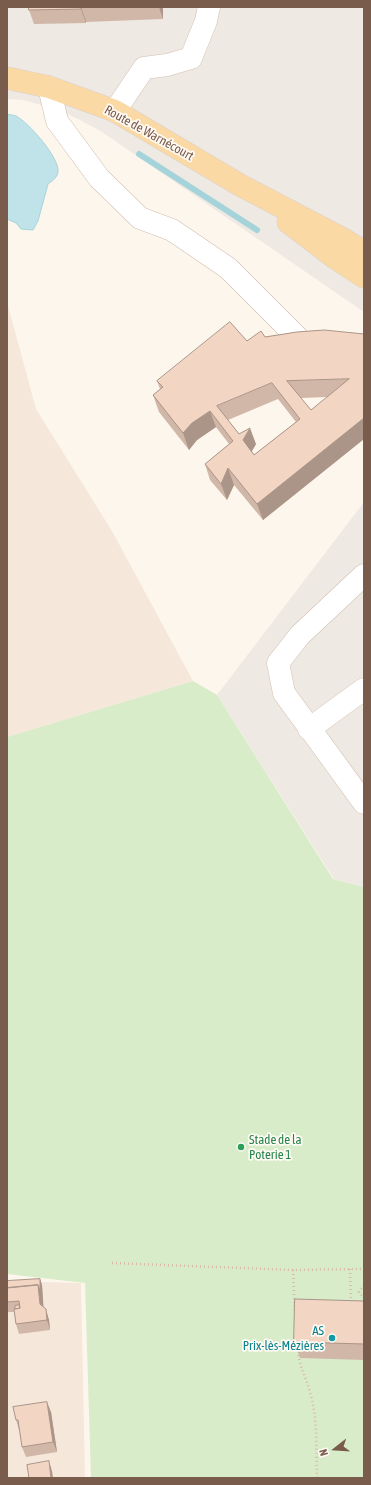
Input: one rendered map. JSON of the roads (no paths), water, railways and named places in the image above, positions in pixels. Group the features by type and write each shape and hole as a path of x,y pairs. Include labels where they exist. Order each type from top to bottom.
{"main road":[{"name":"Route de Warnécourt","path":"7,78 49,87 115,111 240,185 364,252"},
{"name":"Route de Warnécourt","path":"240,185 335,258 364,277"}],"lane":[{"path":"115,111 144,68 167,65 191,58 210,7"},
{"path":"49,87 57,121 99,178 140,218 172,230 228,268 297,337"},
{"path":"364,575 300,636 278,663 284,693 364,803"},
{"path":"309,729 364,689"}],"water":[{"path":"7,114 16,116 28,125 49,150 57,166 57,176 48,184 38,221 33,230 21,229 16,223 7,219"}],"waterway":[{"path":"139,154 257,230"}],"place":[{"name":"Stade de la Poterie 1","path":"241,1147"},
{"name":"AS Prix-lès-Mézières","path":"332,1338"}]}
